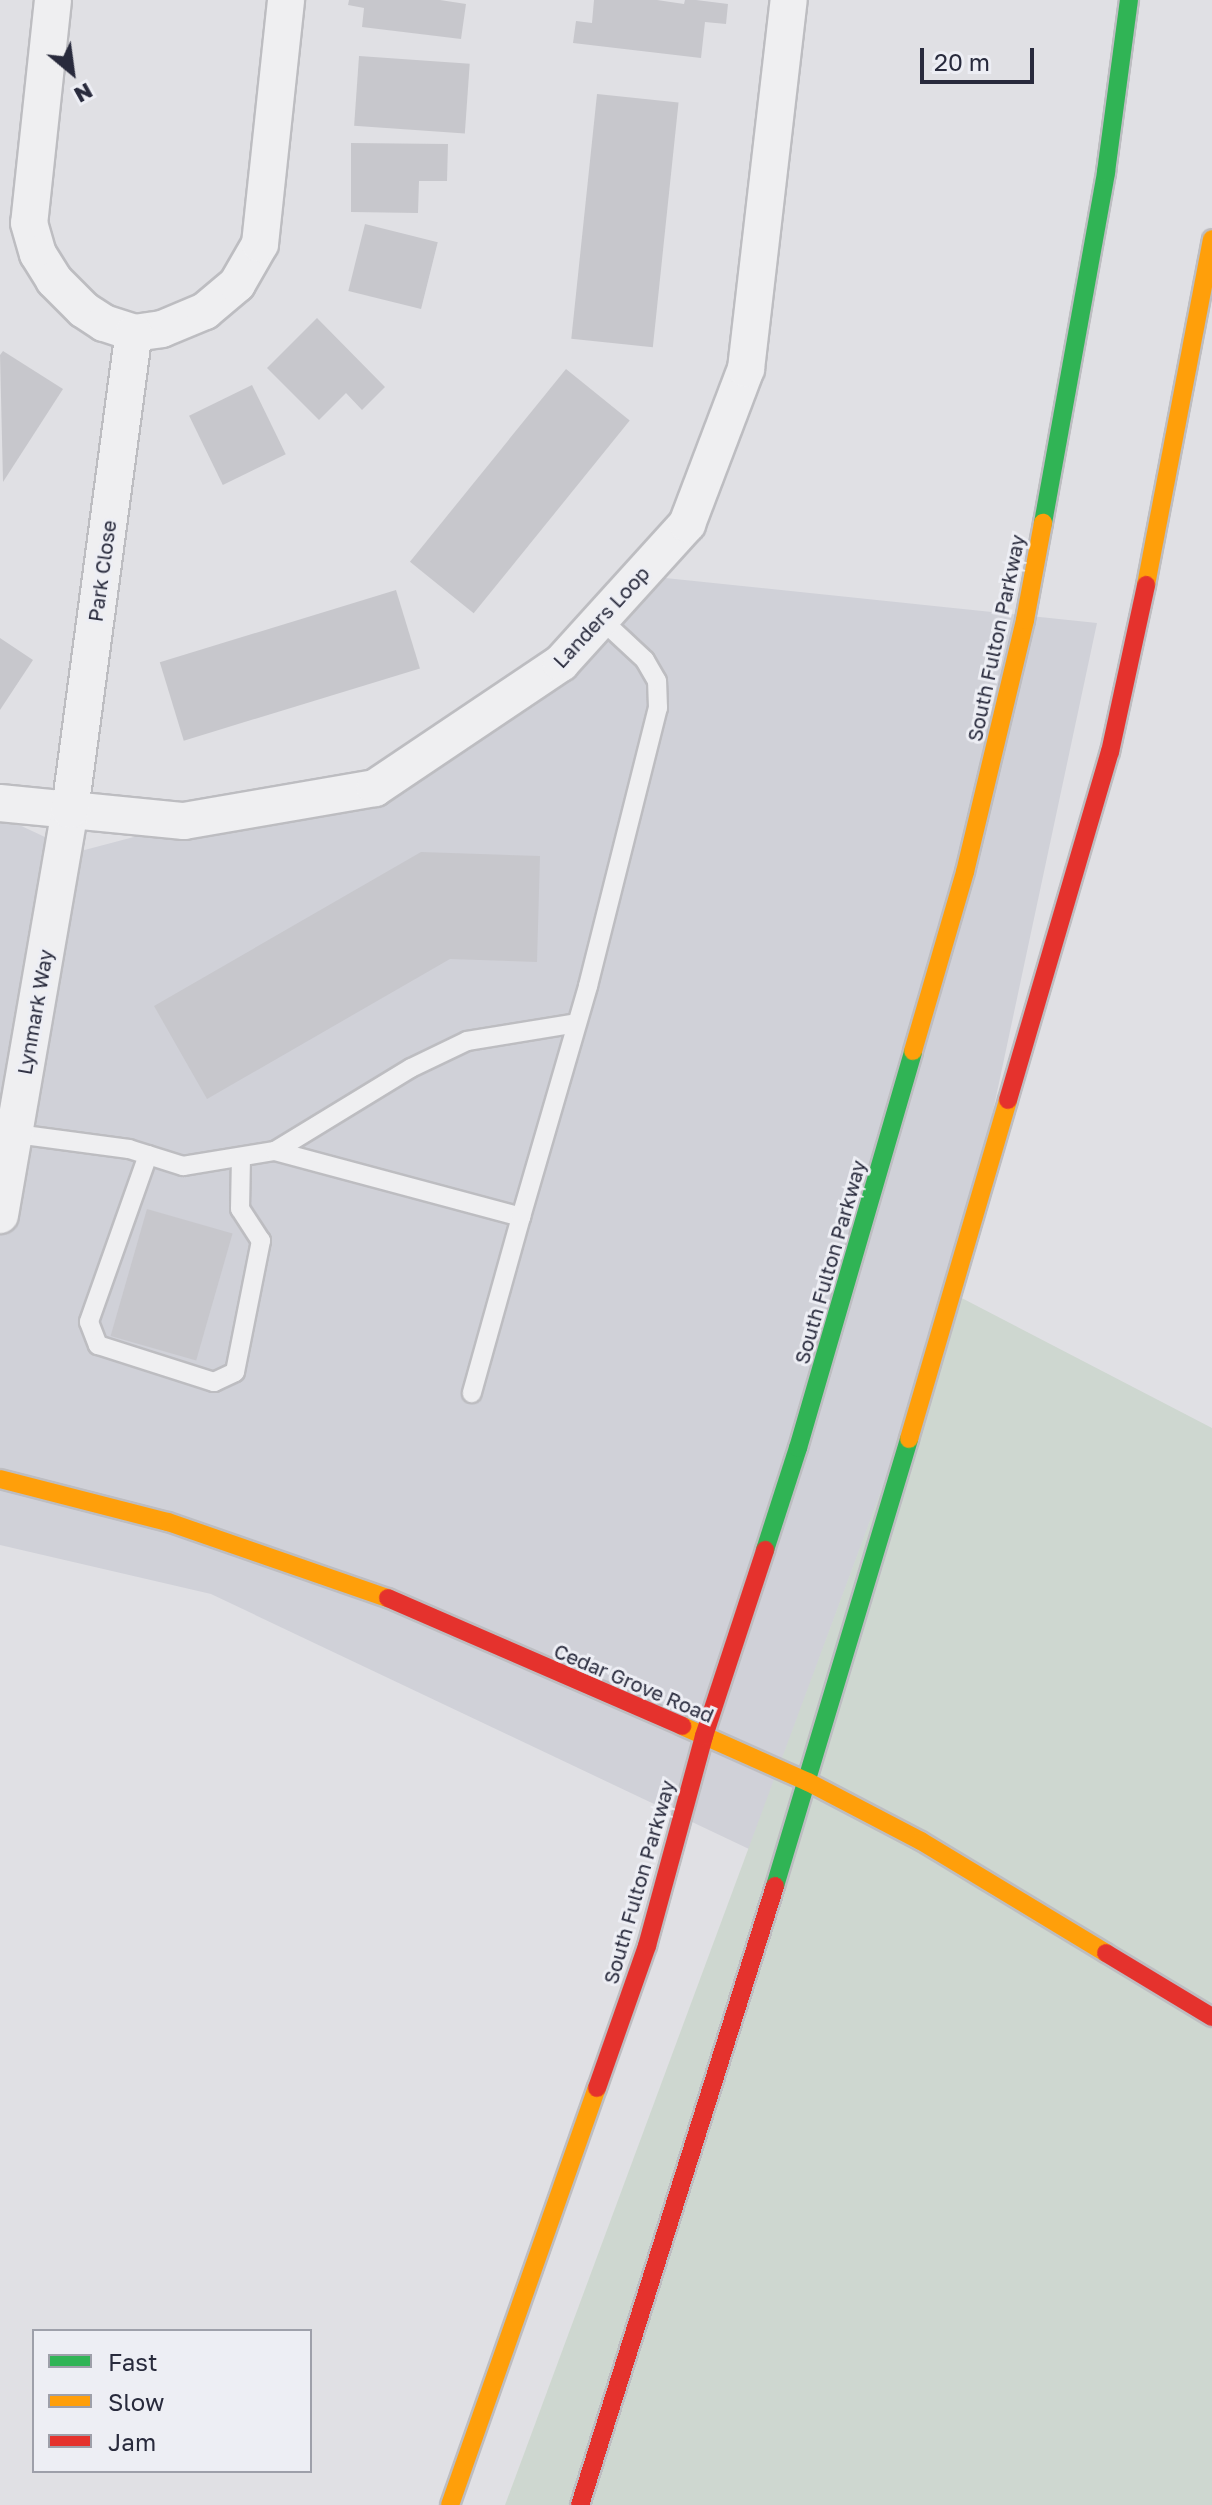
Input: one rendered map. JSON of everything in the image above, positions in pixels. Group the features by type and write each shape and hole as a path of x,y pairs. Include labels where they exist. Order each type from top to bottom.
{"main road":[{"name":"South Fulton Parkway","path":"450,2505 647,1946 704,1736 798,1448 965,872 1025,620 1103,188 1129,0"},
{"path":"580,2505 808,1782 1110,752 1160,521 1212,239"},
{"name":"Cedar Grove Road","path":"0,1479 168,1522 407,1605 808,1782 921,1841 1212,2017"}],"street":[{"path":"53,0 29,223 38,254 54,280 84,310 104,323 134,333 162,329 205,311 237,284 260,244 286,0"},
{"name":"Landers Loop","path":"0,803 184,821 375,788 561,663 687,524 746,369 789,0"},
{"name":"Park Close","path":"70,810 134,333"},
{"name":"Lynmark Way","path":"0,1215 7,1133 70,810"}],"lane":[{"path":"472,1393 577,1023 658,708 657,681 645,660 601,619"},
{"path":"7,1133 148,1155 183,1166 275,1151 411,1068 467,1041 577,1023"},
{"path":"275,1151 521,1217"},
{"path":"148,1155 89,1322 98,1345 214,1382 235,1372 261,1241 240,1209 241,1157"}],"shaded area":[{"path":"646,576 1097,623 954,1294 749,1849 211,1594 0,1545 0,816 77,852 414,763"},
{"path":"954,1294 1212,1428 1212,2505 505,2505"}],"building":[{"path":"349,0 440,0 466,4 461,39 362,27 364,8 348,5"},
{"path":"594,0 657,0 684,4 685,0 696,0 728,4 726,24 705,22 701,58 573,43 576,21 592,23"},
{"path":"359,56 470,64 465,134 354,126"},
{"path":"597,94 679,103 653,347 571,339"},
{"path":"351,143 448,144 447,181 419,181 418,213 351,212"},
{"path":"365,224 438,242 421,309 348,291"},
{"path":"317,318 385,387 362,410 346,393 319,420 267,368"},
{"path":"3,351 63,389 3,482 0,355"},
{"path":"566,369 630,421 474,613 410,562"},
{"path":"252,385 286,454 223,485 189,416"},
{"path":"396,590 420,668 184,741 160,662"},
{"path":"0,638 33,660 0,710"},
{"path":"421,852 540,856 537,962 450,959 207,1099 154,1006"},
{"path":"147,1209 233,1234 196,1360 111,1336"}],"traffic: fast":[{"path":"1043,523 1106,172 1129,0"},
{"path":"765,1550 798,1448 913,1051"},
{"path":"775,1886 909,1439"}],"traffic: slow":[{"path":"1146,585 1212,239"},
{"path":"913,1051 965,872 1025,620 1043,523"},
{"path":"909,1439 1008,1100"},
{"path":"0,1479 168,1522 388,1598"},
{"path":"682,1726 808,1782 921,1841 1106,1953"},
{"path":"450,2505 597,2088"}],"traffic: jam":[{"path":"1008,1100 1110,752 1146,585"},
{"path":"597,2088 647,1946 704,1736 765,1550"},
{"path":"388,1598 682,1726"},
{"path":"580,2505 775,1886"},
{"path":"1106,1953 1212,2017"}]}
